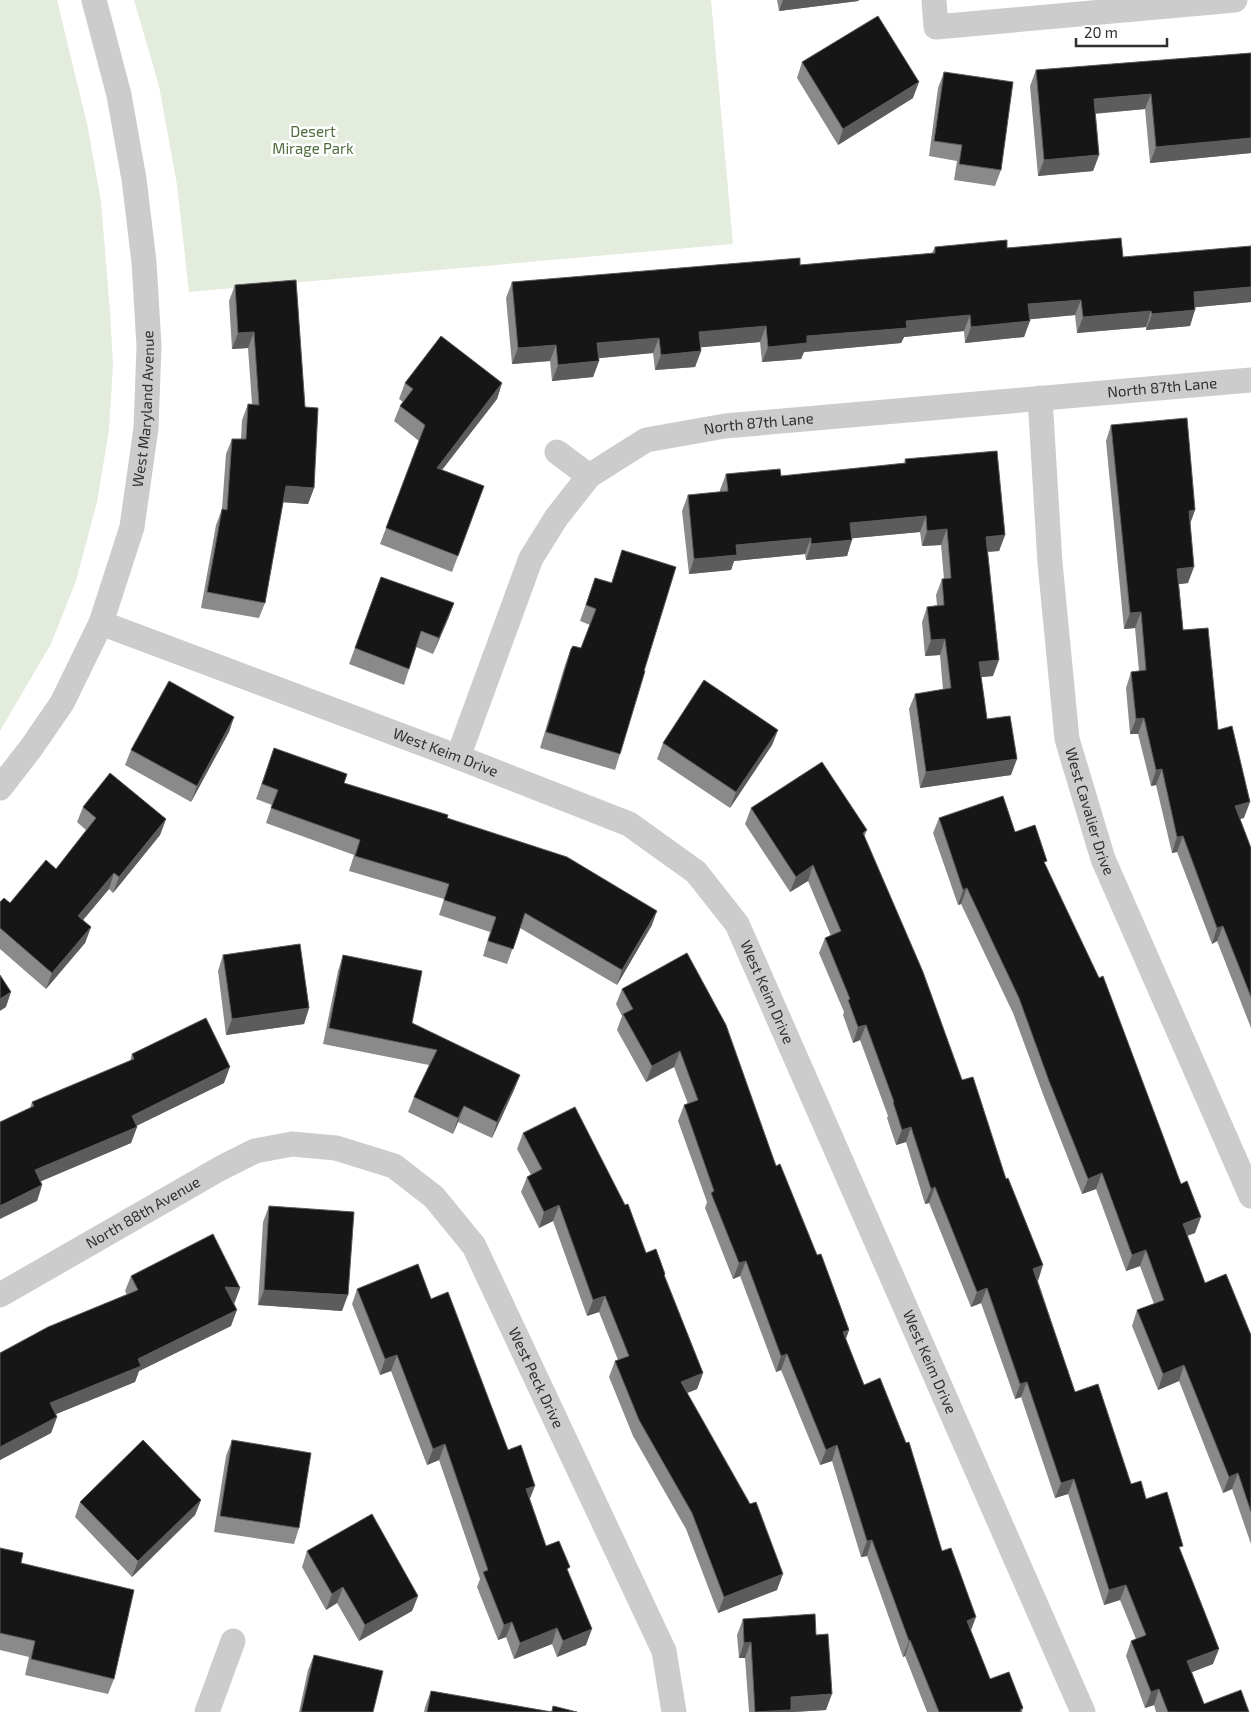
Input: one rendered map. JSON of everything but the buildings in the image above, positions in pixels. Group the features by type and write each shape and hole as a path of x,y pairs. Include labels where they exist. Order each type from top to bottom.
{"street":[{"name":"West Maryland Avenue","path":"0,788 62,703 101,623 132,527 146,428 149,346 144,262 134,180 118,95 94,0"},
{"path":"934,0 936,27 1235,0"},
{"name":"North 87th Lane","path":"458,757 532,558 556,518 589,476 646,440 725,426 1251,380"},
{"name":"West Cavalier Drive","path":"1040,398 1050,563 1067,740 1102,859 1251,1196"},
{"path":"557,452 589,476"},
{"name":"West Keim Drive","path":"101,623 458,757 629,824 696,872 737,924 1083,1712"},
{"name":"North 88th Avenue","path":"0,1295 246,1155 255,1151 292,1144"},
{"name":"West Peck Drive","path":"292,1144 336,1148 394,1166 434,1198 474,1246 664,1651 674,1712"},
{"path":"207,1712 233,1641"}],"green space":[{"path":"0,0 57,0 88,128 101,202 113,364 109,430 97,502 76,581 51,644 0,731"},
{"name":"Desert Mirage Park","path":"134,0 711,0 733,244 189,292 177,185 159,86"}]}
